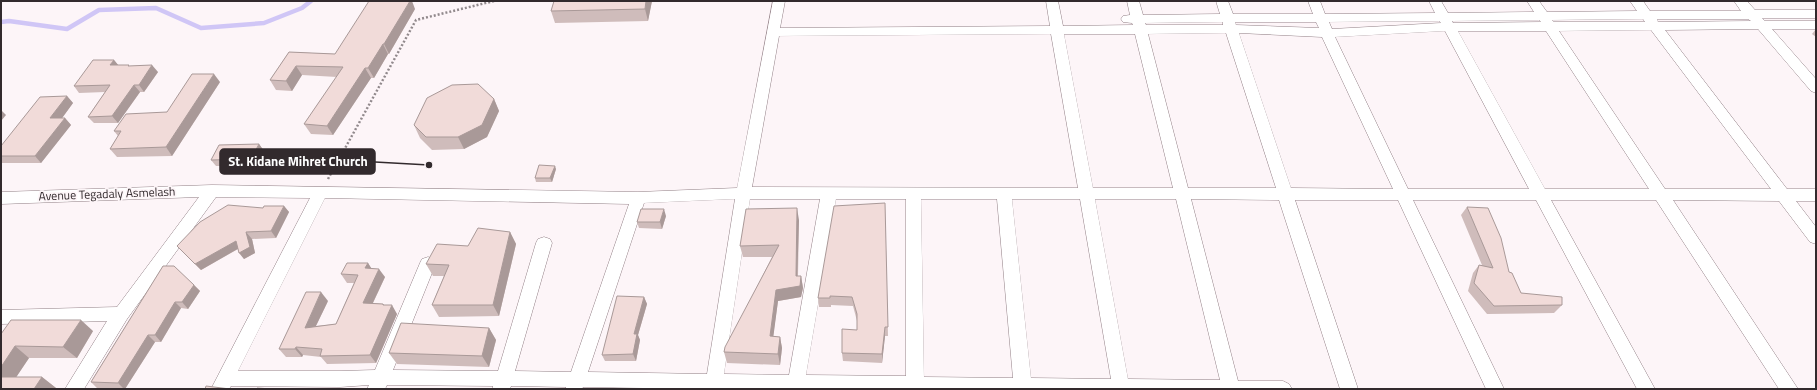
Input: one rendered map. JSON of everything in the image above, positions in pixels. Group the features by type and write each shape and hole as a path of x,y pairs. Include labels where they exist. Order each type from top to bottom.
{"street":[{"path":"714,385 743,193 779,1"},
{"path":"1052,1 1121,388"},
{"path":"1133,1 1231,388"},
{"path":"1222,1 1349,389"},
{"path":"1314,1 1327,33 1405,195 1494,389"},
{"path":"1434,1 1646,389"},
{"path":"1533,1 1789,389"},
{"path":"1636,1 1816,238"},
{"path":"1740,1 1816,88"},
{"path":"1651,21 1752,15 1816,14"},
{"path":"773,27 1229,24 1321,18 1446,22 1651,21 1761,25 1816,25"},
{"path":"1229,24 1327,33 1446,22"},
{"name":"Avenue Tegadaly Asmelash","path":"1,198 212,191 638,198 743,193 1816,195"},
{"path":"74,389 121,314 212,191"},
{"path":"321,192 222,383 340,379 379,383 714,385 796,382 915,386 1283,389"},
{"path":"796,382 829,193"},
{"path":"913,194 915,386"},
{"path":"1004,194 1022,387"},
{"path":"575,384 638,198"},
{"path":"502,384 544,243"},
{"path":"379,383 428,263"},
{"path":"1,317 121,314"},
{"path":"340,379 369,389"}],"path":[{"path":"321,192 416,20 494,1"}],"building":[{"path":"369,1 410,1 384,44 368,68 365,68 327,126 304,124 343,67 296,66 286,81 270,80 289,52 335,54"},
{"path":"554,1 646,1 645,9 551,11"},
{"path":"93,60 114,60 110,65 152,65 139,85 134,85 112,116 88,117 110,85 74,86"},
{"path":"192,74 214,74 166,147 110,149 121,131 114,131 126,114 167,112"},
{"path":"478,84 494,99 482,125 458,137 426,137 414,125 427,98 452,85"},
{"path":"67,96 50,118 65,118 35,156 1,156 1,146 40,97"},
{"path":"259,144 251,159 211,160 219,145"},
{"path":"539,165 555,166 550,178 535,178"},
{"path":"885,203 888,327 885,327 882,354 842,353 842,329 857,330 857,314 852,297 830,296 830,298 818,298 834,206"},
{"path":"228,205 263,208 264,206 284,206 271,231 246,232 250,247 239,253 236,241 195,264 177,246 200,222"},
{"path":"1467,207 1488,208 1501,238 1509,272 1512,273 1521,293 1562,297 1562,305 1494,306 1474,283 1479,265 1493,268"},
{"path":"797,208 796,276 801,276 800,286 776,290 770,336 780,337 778,354 724,352 725,347 779,245 740,246 746,209"},
{"path":"641,209 664,209 660,222 637,222"},
{"path":"478,228 510,232 493,305 432,305 449,265 426,264 437,244 468,246"},
{"path":"347,263 368,263 365,268 379,269 363,303 392,305 370,355 320,356 322,349 296,347 295,349 279,349 306,292 321,292 305,328 336,324 358,275 341,274"},
{"path":"163,266 174,266 194,285 182,302 175,302 155,335 148,335 118,383 91,382"},
{"path":"617,296 644,297 634,334 637,334 633,354 602,355"},
{"path":"11,320 81,320 63,347 15,346 1,367 1,334"},
{"path":"401,323 489,328 482,356 389,353"},
{"path":"1,377 42,377 34,389 1,389"},
{"path":"206,386 230,389 205,389"}],"waterway":[{"path":"1,22 9,21 67,29 99,10 156,8 201,28 264,23 302,8 311,1"}],"place":[{"name":"St. Kidane Mihret Church","path":"429,165"}]}
